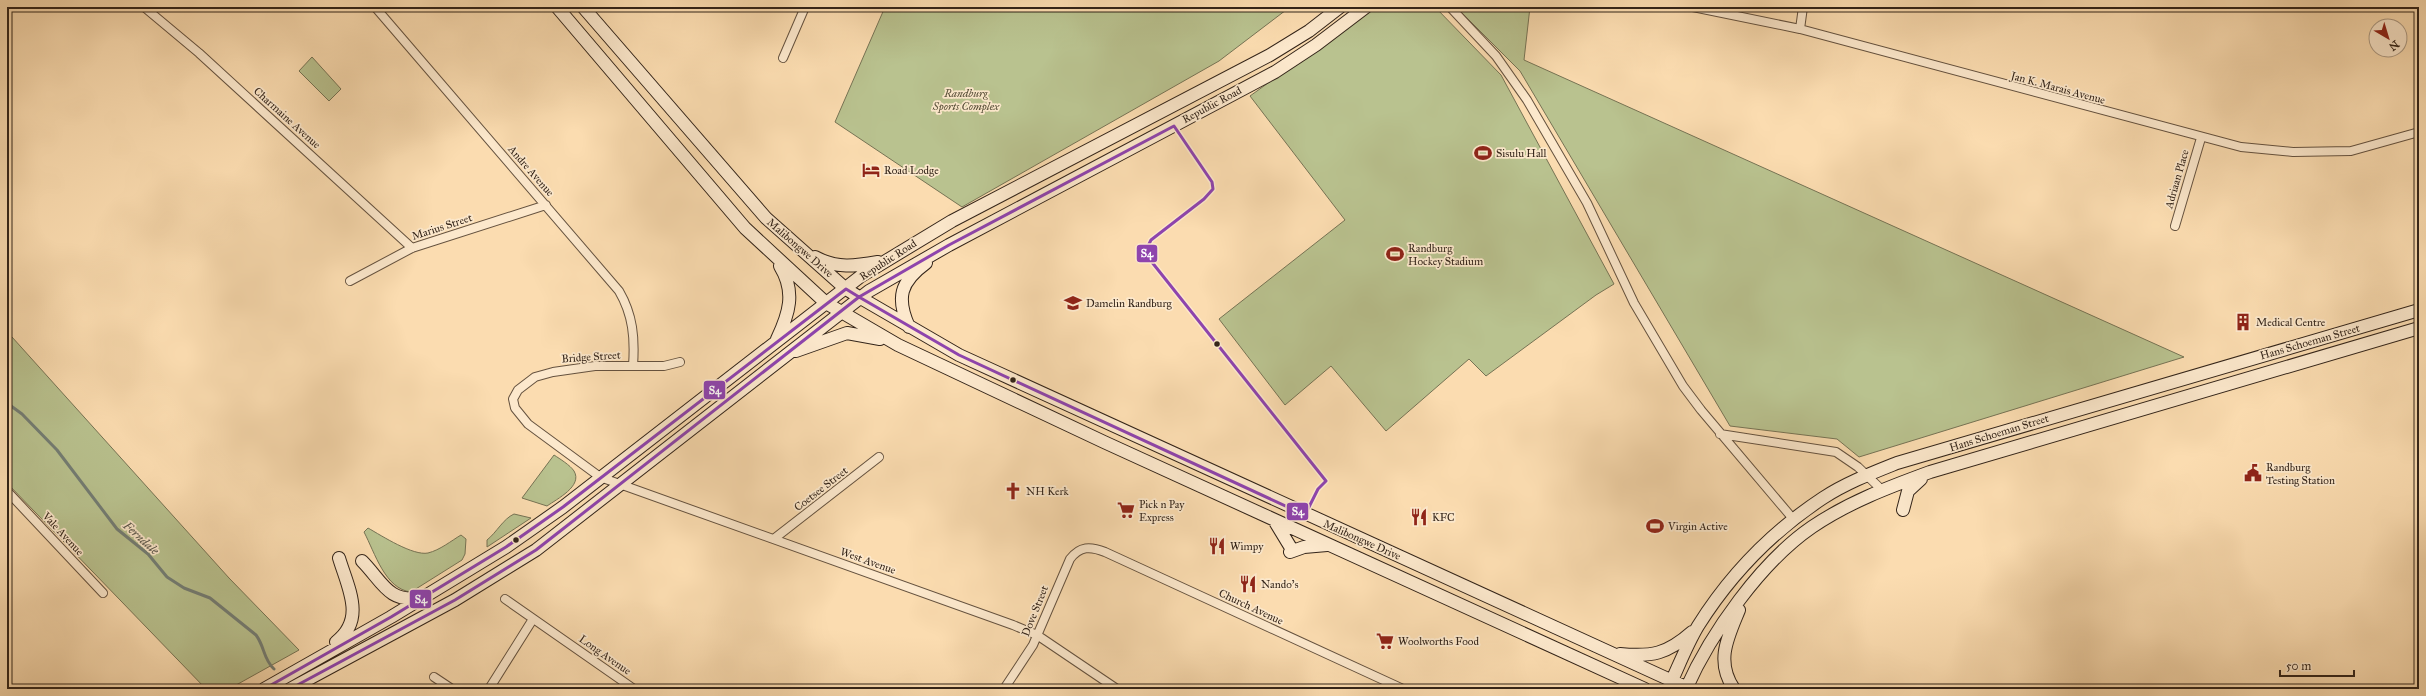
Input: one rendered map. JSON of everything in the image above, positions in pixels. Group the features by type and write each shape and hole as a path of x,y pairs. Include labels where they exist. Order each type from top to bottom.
{"main road":[{"name":"Malibongwe Drive","path":"557,7 722,203 774,257 826,303 898,345 1330,545 1625,684 1645,689"},
{"name":"Republic Road","path":"264,689 422,598 506,547 600,477 826,303 884,261 978,207 1270,55 1309,31 1340,7"},
{"name":"Republic Road","path":"290,689 398,632 499,574 560,532 859,297 949,245 1274,72 1316,45 1366,7"},
{"name":"Malibongwe Drive","path":"588,9 747,198 800,249 846,288 859,297 959,355 1608,653 1670,685 1688,689"},
{"path":"574,27 588,9"},
{"path":"909,327 902,308 902,292 905,284 918,268 949,245"},
{"path":"800,249 834,265 850,267 884,261"},
{"path":"774,257 784,273 790,293 785,322 775,342"},
{"name":"Hans Schoeman Street","path":"1670,685 1698,626 1742,568 1794,520 1824,498 1867,476 1905,460 2419,310"},
{"name":"Hans Schoeman Street","path":"1688,689 1699,661 1716,633 1745,594 1787,548 1811,528 1841,509 1881,489 1930,472 2419,328"},
{"path":"786,355 847,333 861,334 898,345"},
{"path":"1903,510 1904,498 1908,490 1930,472"},
{"path":"1274,520 1290,550 1304,547 1330,545"},
{"path":"312,662 342,637 351,626 353,605 339,558"},
{"path":"362,561 390,594 403,599 422,598"},
{"path":"1734,689 1724,664 1724,645 1745,594"},
{"path":"1608,653 1649,656 1662,652 1681,641 1698,626"}],"street":[{"name":"Charmaine Avenue","path":"144,7 199,53 412,248"},
{"name":"Andre Avenue","path":"375,7 619,291 626,304 633,328 633,366"},
{"path":"783,58 805,7"},
{"path":"1450,7 1496,56 1527,100 1587,203 1634,303 1652,336 1683,386 1720,434 1794,520"},
{"name":"Jan K. Marais Avenue","path":"1693,7 1800,29 2201,138 2265,151 2351,151 2419,132"},
{"path":"1800,29 1803,7"},
{"name":"Adriaan Place","path":"2175,226 2201,138"},
{"name":"Marius Street","path":"350,281 412,248 546,205"},
{"name":"Bridge Street","path":"600,477 520,416 515,408 513,399 518,390 535,377 553,372 595,366 664,366 680,362"},
{"path":"1720,434 1836,452 1881,489"},
{"name":"Coetsee Street","path":"775,538 879,457"},
{"name":"West Avenue","path":"600,477 621,483 775,538 1037,635 1117,689"},
{"name":"Vale Avenue","path":"7,491 103,593"},
{"name":"Dove Street","path":"1004,689 1037,635 1064,569 1074,554 1089,547"},
{"name":"Church Avenue","path":"1089,547 1105,552 1404,689"},
{"name":"Long Avenue","path":"505,599 634,689"},
{"path":"489,689 533,619"},
{"path":"434,677 452,689"}],"green space":[{"name":"Randburg Sports Complex","path":"885,7 1290,7 1219,61 962,207 835,122"},
{"path":"1374,7 1435,7 1501,75 1614,284 1596,295 1486,376 1469,359 1386,431 1331,366 1285,405 1219,319 1345,220 1250,96"},
{"path":"1456,7 1530,7 1524,60 2184,357 1859,457 1837,439 1730,426 1520,71"},
{"path":"312,57 341,89 329,101 299,71"},
{"path":"12,337 229,578 299,650 229,689 206,689 7,483 7,341"},
{"path":"554,455 574,471 576,477 572,487 568,492 547,506 522,498"},
{"path":"514,514 531,518 487,547 487,540 510,516"},
{"path":"368,528 406,549 422,553 437,550 461,535 466,539 465,554 462,560 411,592 394,584 382,569 364,532"}],"waterway":[{"name":"Ferndale","path":"7,403 22,414 57,450 117,529 148,554 167,577 184,588 210,598 256,635 270,665 274,669"}],"transit line":[{"name":"S4","path":"1174,126 1212,182 1213,189 1204,199 1151,240 1147,248 1147,256 1326,481 1318,489 1305,515 959,355 859,297 949,245 1174,126"},
{"name":"S4","path":"264,689 391,617 506,547 563,507 846,289 859,297"},
{"name":"S4","path":"290,689 455,600 536,550 859,297"}],"place":[{"name":"Sisulu Hall","path":"1483,153"},
{"name":"Road Lodge","path":"871,170"},
{"name":"Randburg Hockey Stadium","path":"1395,254"},
{"name":"Damelin Randburg","path":"1073,303"},
{"name":"Medical Centre","path":"2243,322"},
{"name":"Randburg Testing Station","path":"2253,473"},
{"name":"NH Kerk","path":"1013,491"},
{"name":"Pick n Pay Express","path":"1126,510"},
{"name":"KFC","path":"1419,517"},
{"name":"Virgin Active","path":"1655,526"},
{"name":"Wimpy","path":"1217,546"},
{"name":"Nando's","path":"1248,584"},
{"name":"Woolworths Food","path":"1385,641"}]}
